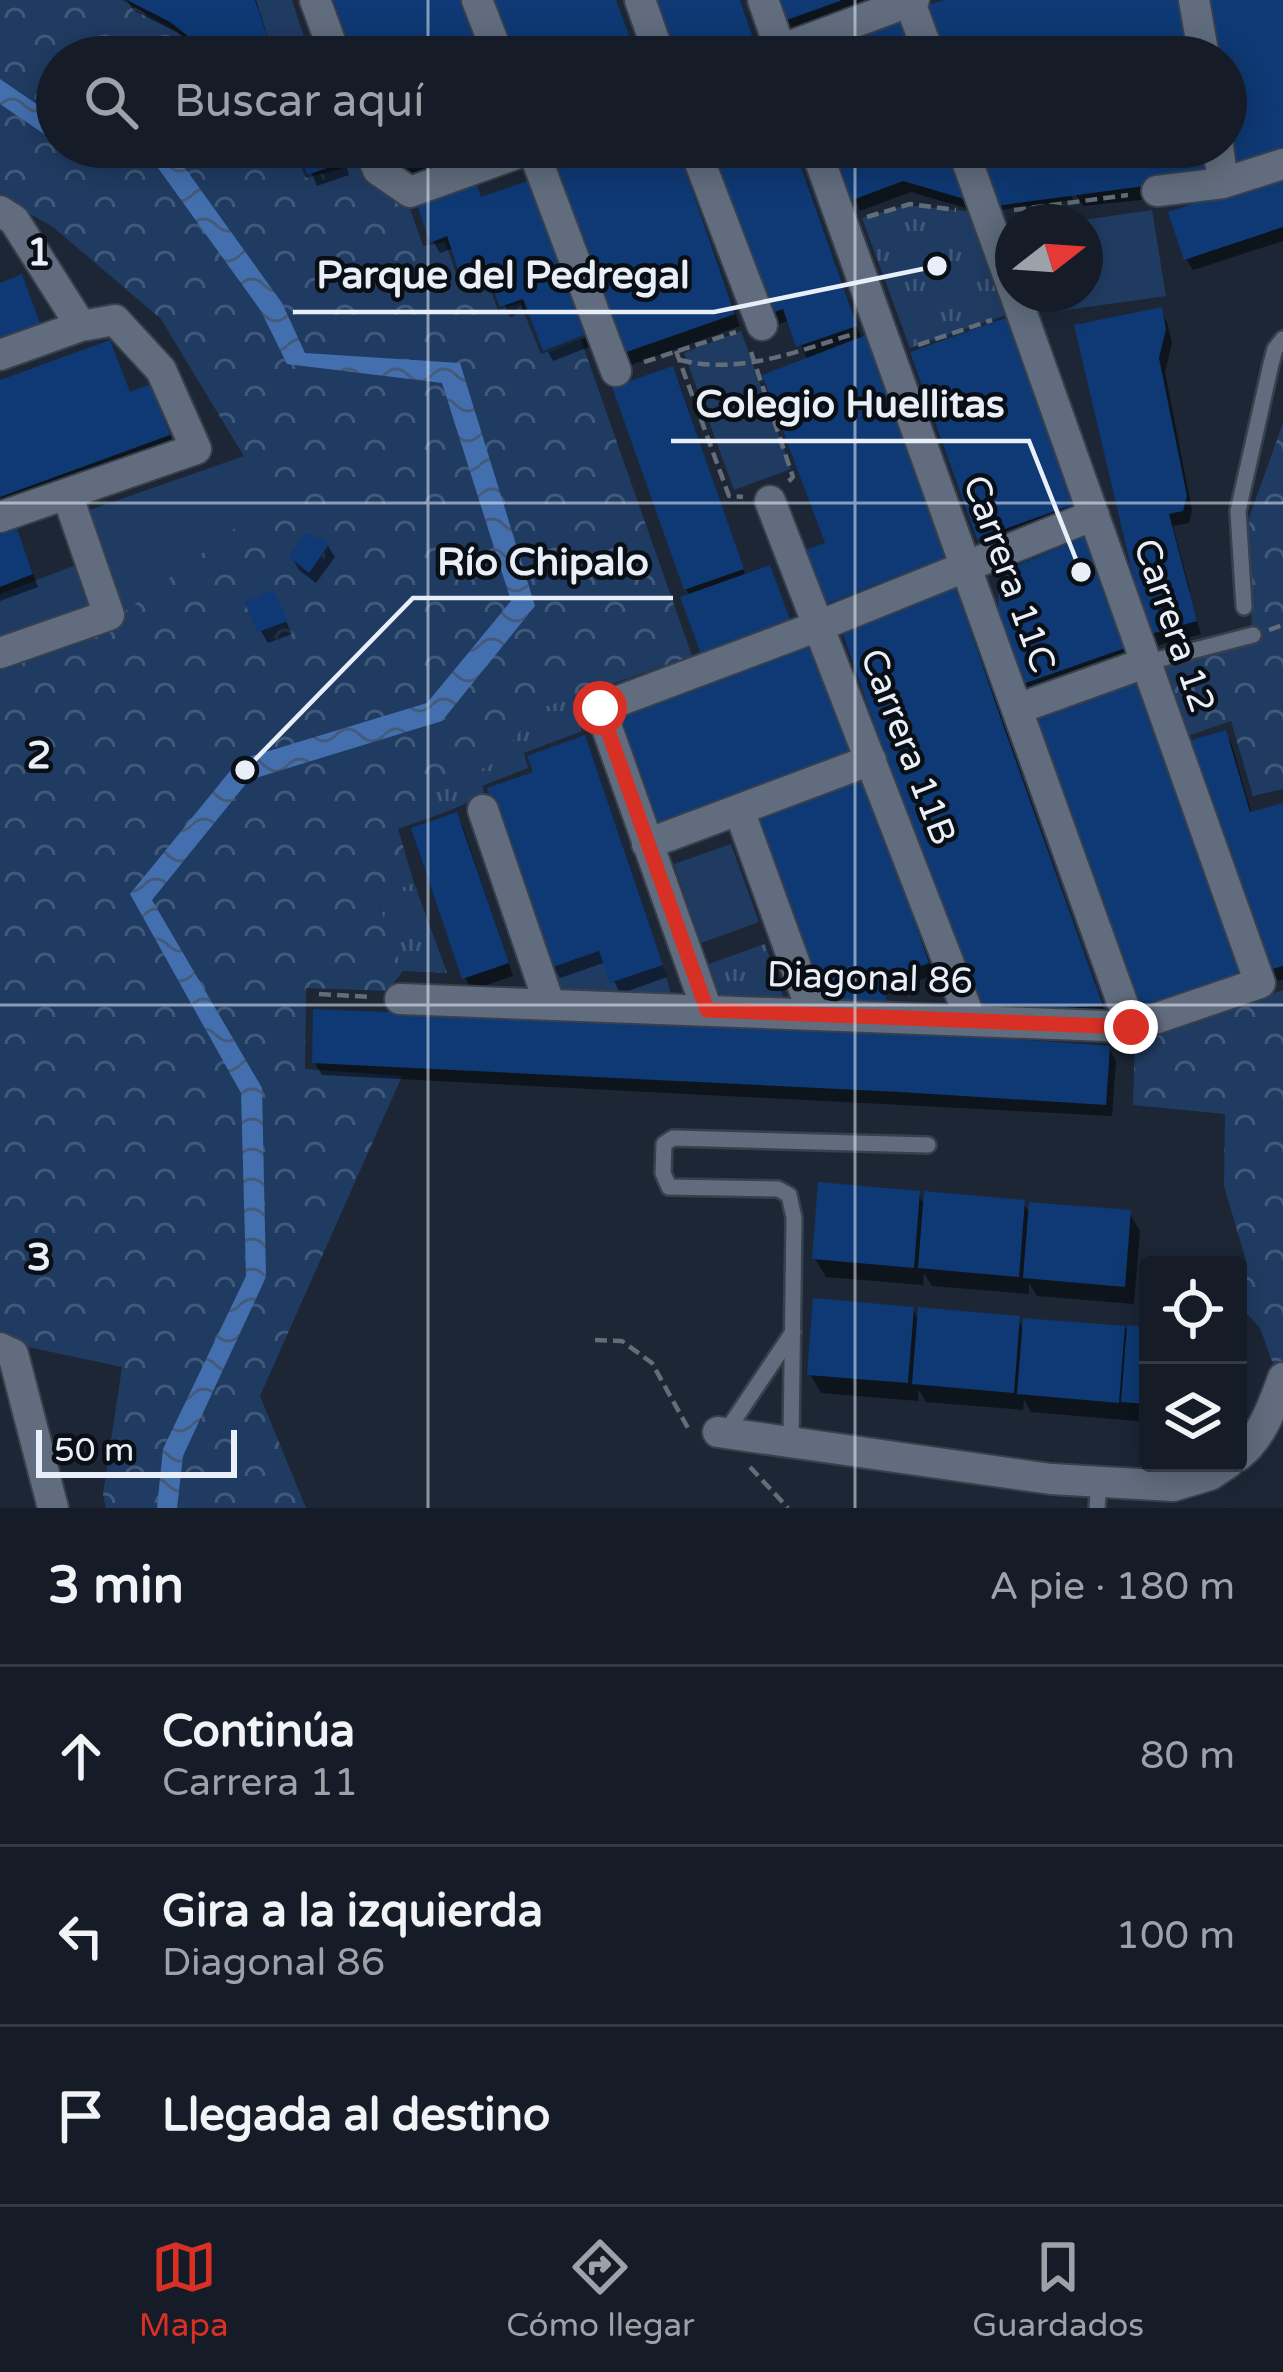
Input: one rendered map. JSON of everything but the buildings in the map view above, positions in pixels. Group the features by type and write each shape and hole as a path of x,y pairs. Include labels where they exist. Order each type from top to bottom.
{"street":[{"path":"314,0 328,36"},
{"path":"477,0 491,36"},
{"path":"640,0 653,36"},
{"path":"763,0 771,36"},
{"path":"820,36 911,0 922,36"},
{"path":"1194,0 1195,36"},
{"path":"1157,191 1223,183 1283,164"},
{"path":"376,168 410,192 476,168"},
{"path":"541,168 616,371"},
{"path":"701,168 753,327"},
{"name":"Carrera 11C","path":"822,168 1131,1027"},
{"name":"Carrera 12","path":"970,168 995,239"},
{"path":"1221,168 1223,183"},
{"path":"0,212 14,220 81,326"},
{"name":"Carrera 12","path":"1021,312 1260,983 1131,1027"},
{"path":"0,355 81,326 115,320 161,370 196,449 0,518"},
{"path":"0,653 109,615 67,494"},
{"name":"Carrera 11B","path":"770,501 971,1021"},
{"path":"707,1010 600,708 820,626 1094,515"},
{"path":"1017,709 1145,663"},
{"path":"647,844 871,760"},
{"path":"484,810 549,1003"},
{"path":"739,810 813,1014"},
{"name":"Diagonal 86","path":"400,999 1131,1027"},
{"path":"7,1351 52,1508"},
{"path":"1247,1449 1269,1415 1283,1378"},
{"path":"722,1433 1051,1479 1098,1495 1172,1486 1214,1472"},
{"path":"1035,1508 1039,1493 1051,1479"}],"lane":[{"path":"1244,607 1238,511 1271,364 1283,339"},
{"path":"1145,663 1252,635"},
{"path":"791,1442 794,1218 789,1195 778,1190 669,1187 663,1173 664,1144 673,1138 928,1145"},
{"path":"722,1433 794,1329"}],"path":[{"path":"842,224 910,204 986,214 1157,191"},
{"path":"680,359 700,365 754,362 884,340 995,305"},
{"path":"616,371 676,351 753,327 754,362 793,477 770,501 729,496 676,351"},
{"path":"319,994 400,999"},
{"path":"595,1340 622,1341 652,1363 688,1428 722,1433 788,1508"}],"green space":[{"path":"0,0 122,0 176,31 181,36 36,36 36,168 302,168 306,178 359,168 409,206 423,246 445,242 456,273 481,265 498,310 520,303 541,354 581,340 692,656 537,710 496,763 427,792 435,816 398,829 414,883 376,897 403,971 387,991 306,988 305,1069 402,1076 260,1396 306,1508 106,1508 103,1494 122,1367 0,1341 0,655 97,633 271,501 161,319 53,227 0,197"},
{"path":"255,0 292,0 304,36 267,36"},
{"path":"906,205 975,212 995,267 995,312 1012,313 910,348 862,218"},
{"path":"1152,210 1166,296 1103,305 1103,217"},
{"path":"741,331 791,469 734,490 684,353"},
{"path":"1283,423 1283,789 1253,796 1231,721 1173,741 1145,663 1252,635 1249,518"},
{"path":"244,456 272,502 97,633 0,655 0,594 97,557 81,513"},
{"path":"573,697 582,731 524,753 528,768 482,786 485,796 435,816 426,792 496,763 536,710"},
{"path":"731,844 759,922 701,943 674,864"},
{"path":"414,883 447,973 403,971 376,897"},
{"path":"765,944 785,1002 717,996 706,965"},
{"path":"599,951 611,983 663,965 672,998 559,991 550,968"},
{"path":"1283,990 1283,1391 1260,1328 1247,1314 1247,1256 1224,1186 1225,1114 1133,1105 1135,1043"}],"water":[{"path":"0,79 36,104 36,128 0,104"},
{"path":"158,168 185,168 282,303 305,353 460,363 535,606 442,721 249,780 152,900 262,1088 266,1277 183,1456 177,1508 157,1508 163,1449 246,1276 241,1093 130,894 239,760 427,703 511,601 442,383 287,364 261,311"}],"place":[{"name":"Parque del Pedregal","path":"937,266"},
{"name":"Colegio Huellitas","path":"1081,572"},
{"name":"Río Chipalo","path":"245,770"}],"route":[{"path":"600,708 707,1010 1131,1027"}]}
